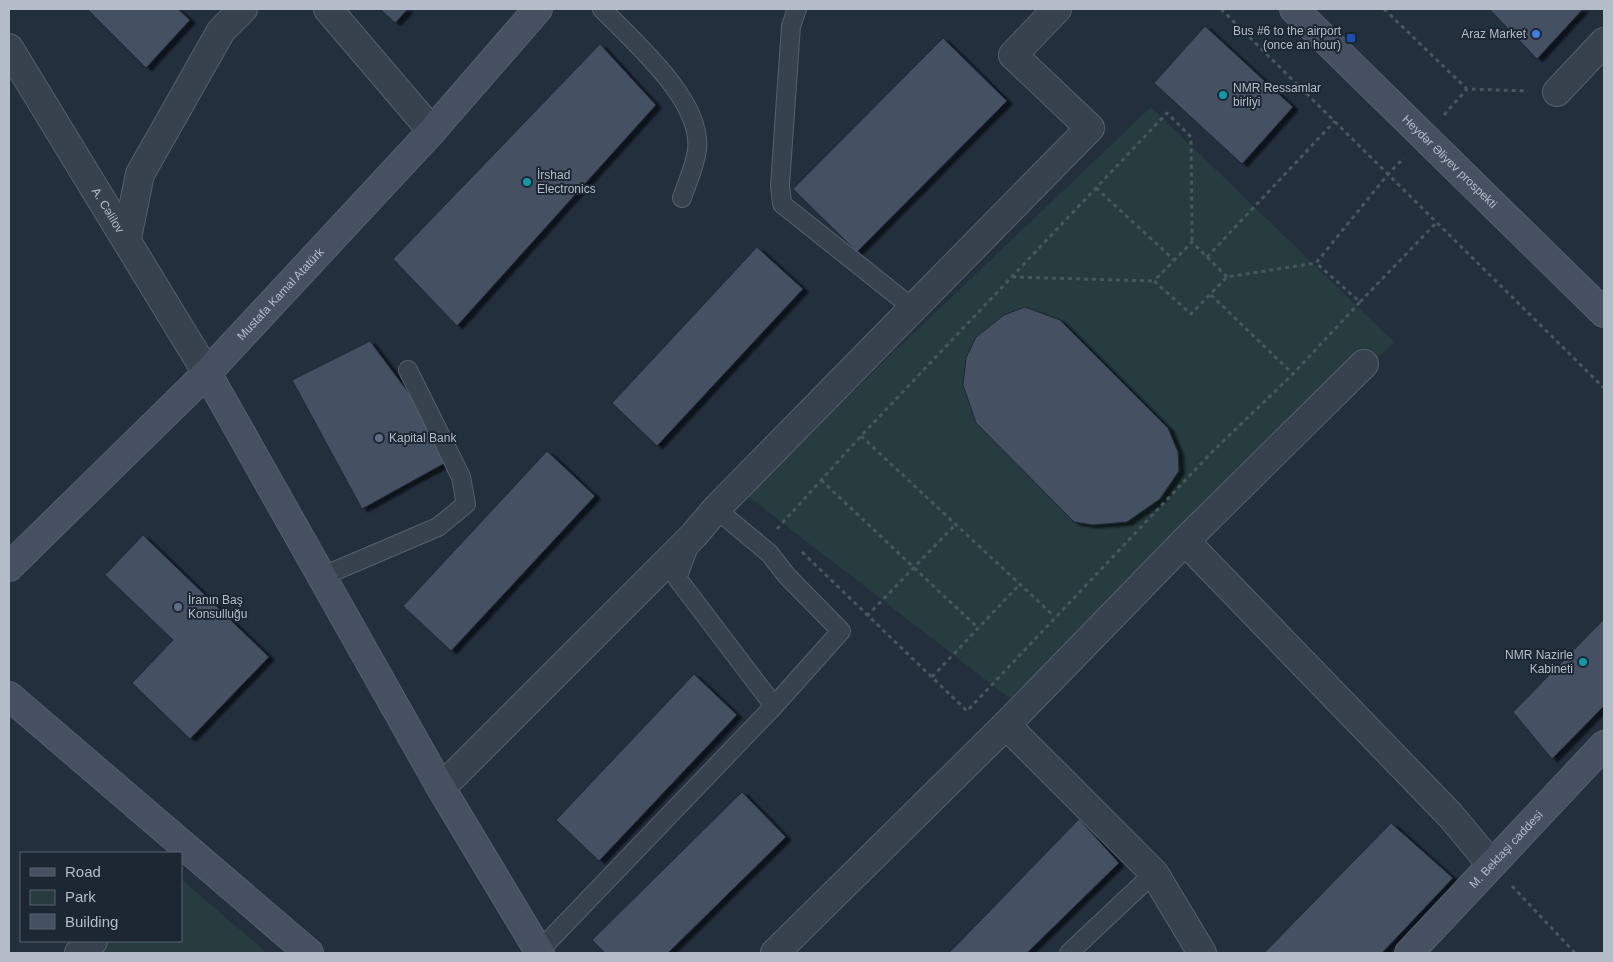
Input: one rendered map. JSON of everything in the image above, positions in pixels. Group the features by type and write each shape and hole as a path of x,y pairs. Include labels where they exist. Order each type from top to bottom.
{"main road":[{"name":"Mustafa Kamal Atatürk","path":"9,567 207,373 432,131 538,9"},
{"name":"Heydər Əliyev prospekti","path":"1294,9 1604,313"},
{"path":"207,373 441,788 540,952"},
{"path":"9,696 178,852"},
{"name":"M. Bektaşi caddesi","path":"1409,953 1604,745"},
{"path":"188,861 309,953"}],"street":[{"path":"126,238 140,174 221,31 242,9"},
{"path":"328,9 432,131"},
{"path":"441,788 694,535 716,509 1090,128 1013,55 1057,9"},
{"path":"1557,92 1604,42"},
{"name":"A. Cəlilov","path":"9,48 207,373"},
{"path":"775,953 1006,725 1184,541 1364,364"},
{"path":"1184,541 1451,816 1491,864"},
{"path":"1006,725 1154,873 1202,953"},
{"path":"78,953 92,942"}],"lane":[{"path":"602,9 677,88 692,115 697,149 682,198"},
{"path":"797,9 791,26 780,185 782,204 914,308"},
{"path":"322,576 438,527 466,504 461,477 408,370"},
{"path":"540,952 774,706 841,631 788,576 769,553 716,509"},
{"path":"694,535 676,578 774,706"},
{"path":"1069,953 1154,873"}],"path":[{"path":"1221,9 1389,173 1604,388"},
{"path":"1384,9 1467,89 1557,92"},
{"path":"1012,277 1154,281 1191,314 1227,277 1316,263 1389,173 1425,137 1467,89"},
{"path":"769,553 777,528 1166,113 1190,137 1192,242 1227,277"},
{"path":"1207,258 1335,121"},
{"path":"1096,188 1174,260"},
{"path":"798,549 966,711 1054,616 1212,452 1293,374 1438,222"},
{"path":"1154,281 1192,242"},
{"path":"1316,263 1360,302"},
{"path":"1210,295 1293,374"},
{"path":"862,436 1054,616"},
{"path":"821,480 978,628"},
{"path":"867,616 956,524"},
{"path":"777,528 784,535"},
{"path":"932,677 1020,584"},
{"path":"1491,864 1575,953"}],"green space":[{"path":"1151,107 1394,342 1021,707 745,494"},
{"path":"182,882 267,953 103,953 99,949 108,942 182,942"}],"building":[{"path":"87,9 178,9 190,20 146,68"},
{"path":"380,9 408,9 395,23"},
{"name":"Araz Market","path":"1489,9 1583,9 1537,59"},
{"name":"NMR Ressamlar birliyi","path":"1205,26 1293,107 1242,164 1154,83"},
{"path":"943,38 1007,101 857,252 793,189"},
{"name":"İrshad Electronics","path":"600,44 656,105 457,326 393,259"},
{"path":"757,247 803,289 657,446 612,403"},
{"path":"1025,307 1060,320 1168,428 1178,452 1179,471 1160,499 1127,522 1093,525 1074,522 976,423 963,385 966,358 976,337 1004,315"},
{"name":"Kapital Bank","path":"370,341 423,412 445,463 362,509 292,380"},
{"path":"547,451 595,496 451,651 403,606"},
{"name":"İranın Baş Konsulluğu","path":"143,535 269,657 190,739 132,683 173,640 105,575"},
{"name":"NMR Nazirle Kabineti","path":"1604,619 1604,706 1552,759 1513,712"},
{"path":"694,674 737,715 599,861 556,820"},
{"path":"742,792 786,837 668,953 605,953 592,940"},
{"path":"1079,819 1119,863 1027,953 949,953"},
{"path":"1391,823 1453,878 1382,953 1264,953"}],"place":[{"name":"Araz Market","path":"1536,34"},
{"name":"Bus #6 to the airport (once an hour)","path":"1351,38"},
{"name":"NMR Ressamlar birliyi","path":"1223,95"},
{"name":"İrshad Electronics","path":"527,182"},
{"name":"Kapital Bank","path":"379,438"},
{"name":"İranın Baş Konsulluğu","path":"178,607"},
{"name":"NMR Nazirle Kabineti","path":"1583,662"}]}
